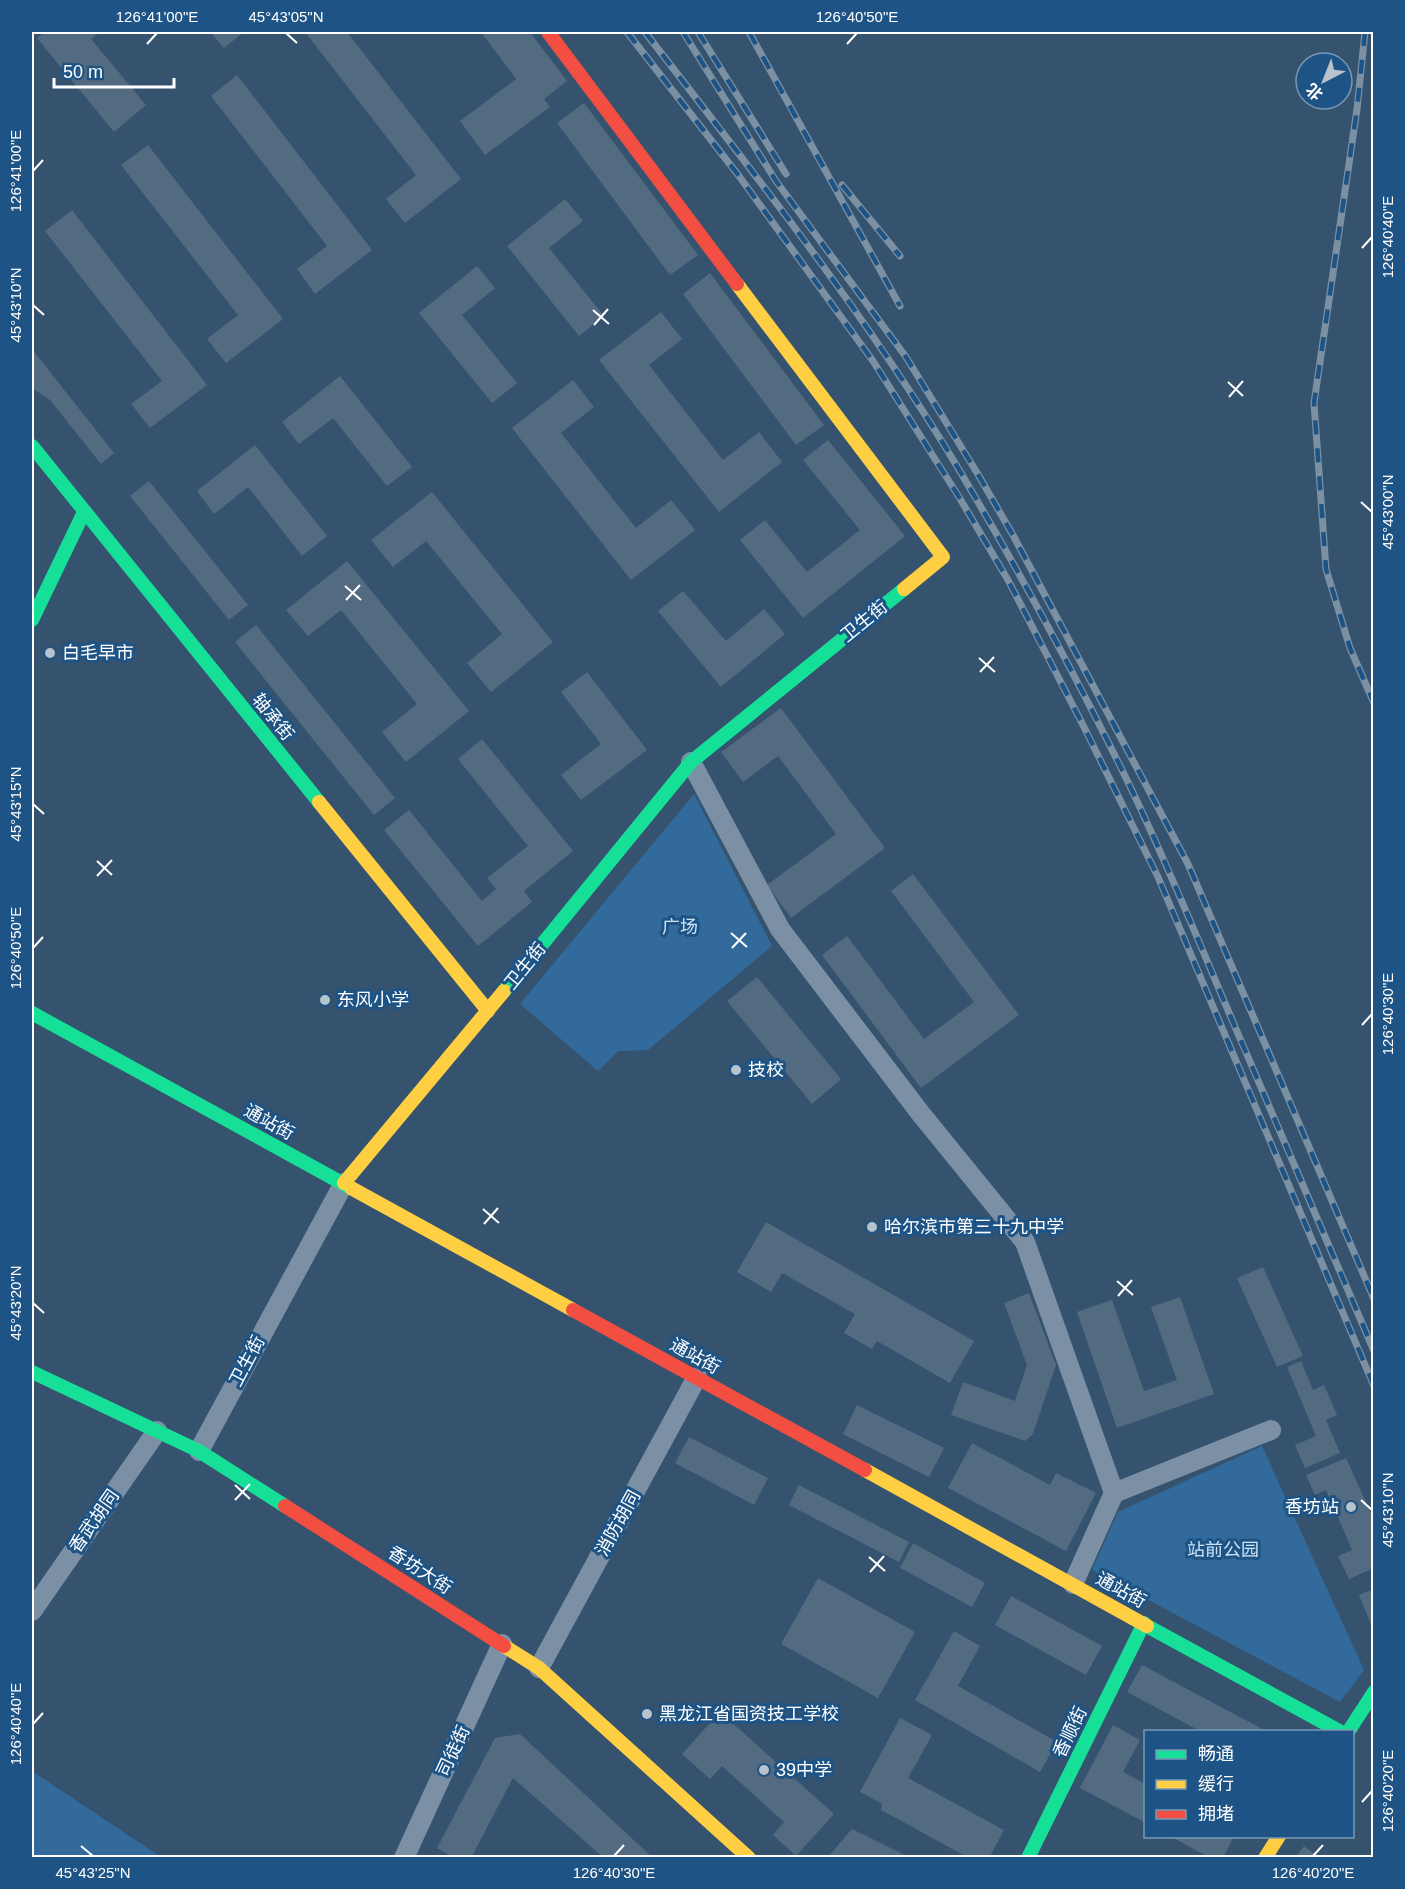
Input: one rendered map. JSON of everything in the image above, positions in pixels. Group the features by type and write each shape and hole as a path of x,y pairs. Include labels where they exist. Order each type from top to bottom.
{"street":[{"name":"卫生街","path":"199,1451 344,1183 691,762 943,557 548,32"},
{"name":"轴承街","path":"32,446 488,1011"},
{"path":"32,620 84,512"},
{"path":"691,762 780,929 921,1114 1025,1242 1114,1493 1073,1584"},
{"name":"通站街","path":"32,1013 1339,1730"},
{"name":"香坊大街","path":"32,1372 199,1451 539,1668 725,1849 749,1857"},
{"name":"消防胡同","path":"539,1668 697,1377"},
{"path":"1114,1493 1271,1430"},
{"name":"香武胡同","path":"32,1611 157,1431"},
{"name":"香顺街","path":"1028,1857 1144,1623"},
{"name":"司徒街","path":"404,1857 502,1644"},
{"path":"1349,1730 1374,1692"},
{"path":"1265,1857 1278,1838"}],"green space":[{"name":"广场","path":"694,794 772,946 648,1050 618,1051 598,1071 520,1004"},
{"name":"站前公园","path":"1262,1446 1364,1670 1340,1702 1092,1570 1118,1512"},
{"path":"32,1771 161,1857 32,1857"}],"building":[{"path":"45,32 100,32 91,39 146,105 114,132 37,38"},
{"path":"210,32 244,32 224,48"},
{"path":"305,32 347,32 461,179 405,223 386,199 416,175"},
{"path":"481,32 530,32 567,81 544,99 550,107 485,155 460,121 516,79"},
{"path":"237,75 372,250 315,294 297,269 327,246 211,96"},
{"path":"584,103 698,255 670,275 557,123"},
{"path":"148,145 283,319 226,363 207,339 238,315 121,165"},
{"path":"565,199 583,221 549,248 604,316 579,336 507,246"},
{"path":"72,210 207,385 150,428 131,404 162,381 45,231"},
{"path":"477,266 495,288 462,315 517,383 492,403 419,313"},
{"path":"710,273 824,425 796,445 683,294"},
{"path":"661,312 682,339 649,365 723,460 759,432 782,462 719,512 599,360"},
{"path":"32,349 114,453 101,464 50,400 32,388"},
{"path":"340,376 412,467 387,486 333,418 299,444 282,422"},
{"path":"573,380 594,407 561,433 636,528 671,500 695,530 631,580 512,428"},
{"path":"828,440 905,536 803,618 740,540 765,520 807,572 860,530 803,460"},
{"path":"255,445 327,536 302,556 248,487 214,514 197,491"},
{"path":"149,481 248,605 229,620 130,496"},
{"path":"432,492 553,642 491,692 467,663 502,634 426,541 393,567 371,540"},
{"path":"347,561 469,711 406,762 382,732 417,704 341,610 308,636 286,610"},
{"path":"683,591 726,641 764,609 785,634 721,687 658,611"},
{"path":"256,625 395,798 374,815 235,642"},
{"path":"587,672 647,750 581,800 561,775 601,744 561,692"},
{"path":"781,708 885,848 791,918 767,885 836,834 778,756 743,782 721,752"},
{"path":"482,739 573,851 524,891 532,902 478,946 384,830 409,810 482,901 496,889 487,878 528,846 458,759"},
{"path":"913,874 1019,1015 921,1088 822,955 847,936 924,1039 974,1002 891,891"},
{"path":"757,977 841,1079 812,1104 727,1001"},
{"path":"766,1222 974,1341 950,1383 877,1341 872,1349 844,1333 855,1314 782,1273 771,1292 737,1272"},
{"path":"1263,1267 1303,1356 1277,1367 1237,1278"},
{"path":"1029,1293 1056,1365 1033,1434 1025,1441 951,1415 963,1382 1015,1401 1027,1365 1004,1303"},
{"path":"1180,1297 1214,1394 1117,1428 1077,1312 1112,1300 1144,1391 1177,1380 1151,1307"},
{"path":"1301,1361 1313,1390 1324,1385 1337,1415 1326,1420 1340,1453 1305,1468 1295,1445 1316,1436 1287,1367"},
{"path":"857,1405 944,1448 929,1477 843,1434"},
{"path":"689,1437 768,1478 754,1505 675,1463"},
{"path":"972,1443 1050,1485 1056,1473 1096,1493 1066,1551 948,1488"},
{"name":"香坊站","path":"1346,1458 1374,1520 1374,1568 1349,1579 1338,1556 1352,1550 1326,1490 1315,1495 1306,1475"},
{"path":"799,1485 909,1542 899,1562 789,1505"},
{"path":"913,1543 985,1583 972,1607 900,1568"},
{"path":"818,1578 915,1632 878,1698 781,1644"},
{"path":"1374,1589 1374,1629 1373,1629 1359,1595"},
{"path":"1011,1596 1102,1646 1086,1675 995,1625"},
{"path":"954,1631 980,1646 958,1686 1057,1742 1040,1772 915,1700"},
{"path":"1142,1665 1264,1730 1198,1730 1127,1692"},
{"path":"720,1712 834,1814 796,1856 773,1835 784,1822 722,1766 710,1779 682,1754"},
{"path":"900,1718 932,1735 908,1778 1004,1830 989,1858 969,1858 881,1810 882,1804 860,1792"},
{"path":"1113,1725 1140,1740 1123,1772 1144,1783 1144,1822 1080,1788"},
{"path":"520,1734 653,1858 604,1858 513,1778 471,1858 454,1858 437,1848 495,1738"},
{"path":"852,1829 911,1858 827,1858"},
{"path":"1174,1838 1233,1838 1223,1858 1210,1858"},
{"path":"1304,1846 1320,1858 1295,1858"}],"railway":[{"path":"627,32 739,176 873,361 959,497 1008,580 1158,877 1374,1386"},
{"path":"645,32 731,143 857,313 935,430 1032,597 1108,741 1154,838 1374,1351"},
{"path":"683,32 776,181 906,357 1014,537 1188,864 1374,1299"},
{"path":"698,32 786,174"},
{"path":"749,32 900,306"},
{"path":"1365,32 1357,109 1314,403 1326,569 1350,648 1374,703"},
{"path":"842,185 900,256"}],"traffic: fast":[{"path":"32,446 319,802"},
{"path":"32,620 84,512"},
{"path":"504,991 691,762 904,589"},
{"path":"32,1013 351,1188"},
{"path":"32,1372 199,1451 285,1506"},
{"path":"1028,1858 1144,1623"},
{"path":"1147,1626 1337,1730"},
{"path":"1349,1730 1374,1692"}],"traffic: slow":[{"path":"737,284 943,557 904,589"},
{"path":"319,802 488,1011"},
{"path":"344,1183 504,991"},
{"path":"351,1188 573,1310"},
{"path":"865,1470 1147,1626"},
{"path":"504,1646 539,1668 749,1858"},
{"path":"1265,1858 1278,1838"}],"traffic: jam":[{"path":"548,32 737,284"},
{"path":"573,1310 865,1470"},
{"path":"285,1506 504,1646"}],"place":[{"name":"白毛早市","path":"50,653"},
{"name":"东风小学","path":"325,1000"},
{"name":"技校","path":"736,1070"},
{"name":"哈尔滨市第三十九中学","path":"872,1227"},
{"name":"香坊站","path":"1351,1507"},
{"name":"黑龙江省国资技工学校","path":"647,1714"},
{"name":"39中学","path":"764,1770"}]}
